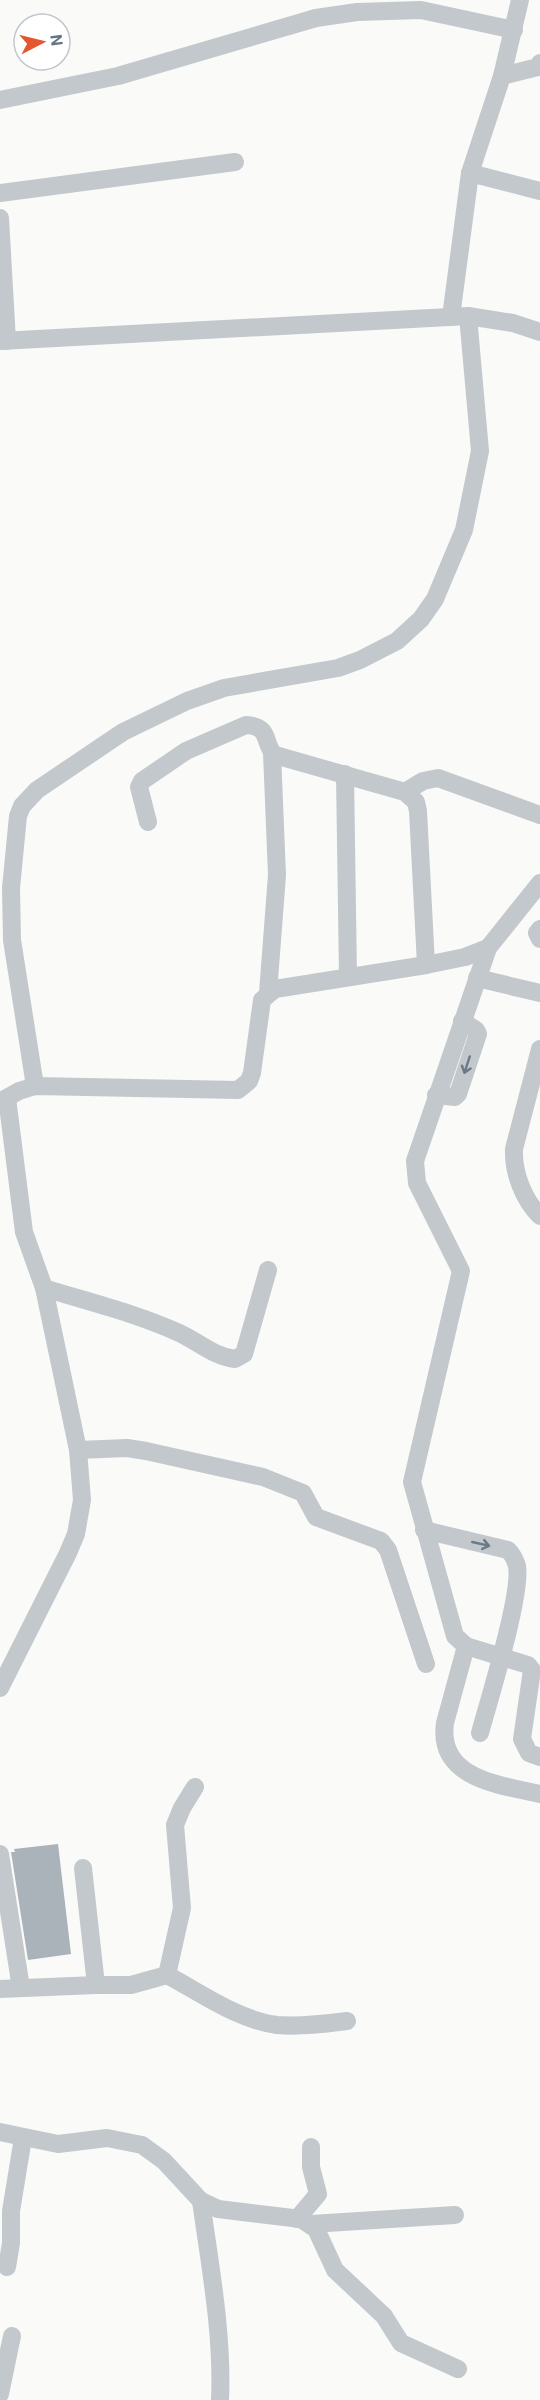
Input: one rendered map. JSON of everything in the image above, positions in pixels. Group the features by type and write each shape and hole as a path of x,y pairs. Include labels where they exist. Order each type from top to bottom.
{"street":[{"path":"35,1086 12,940 11,888 18,816 22,806 37,790 123,732 188,701 224,688 338,668 397,641 421,619 435,599 464,530 480,451 459,317 470,173 502,76 520,0"},
{"path":"0,100 118,76 316,18 340,14 421,10 514,30"},
{"path":"502,76 538,67 540,63"},
{"path":"0,193 235,162"},
{"path":"470,173 540,191"},
{"path":"0,218 4,341 459,317 513,323 540,332"},
{"path":"0,1688 76,1534 82,1500 78,1450 44,1288 24,1232 4,1100 19,1090 35,1086 238,1090 249,1082 252,1073 260,1008 268,993 277,875 272,753 266,735 251,725 240,726 186,751 140,784 148,822"},
{"path":"272,753 405,792 416,802 426,965"},
{"path":"345,774 348,976"},
{"path":"405,792 423,781 438,778 540,815"},
{"path":"540,883 488,948 415,1161 417,1183 461,1271 412,1482 455,1636 466,1646 528,1665 532,1670 533,1717 523,1744 529,1753 540,1757"},
{"path":"540,930 537,933 540,939"},
{"path":"268,993 283,986 426,965 465,957 488,948"},
{"path":"477,978 540,993"},
{"path":"540,1049 514,1149 516,1175 540,1216"},
{"path":"44,1288 142,1318 178,1332 217,1356 235,1359 244,1354 268,1270"},
{"path":"78,1450 127,1448 263,1478 303,1493 316,1518 381,1541 388,1550 426,1664"},
{"path":"424,1530 508,1550 514,1556 517,1581 480,1733"},
{"path":"466,1646 445,1723 444,1732 448,1752 459,1767 470,1775 540,1794"},
{"path":"167,1975 182,1908 175,1825 195,1787"},
{"path":"0,1854 21,1988"},
{"path":"83,1868 96,1985"},
{"path":"0,1989 131,1985 167,1975 245,2016 276,2025 309,2026 347,2020"},
{"path":"0,2132 58,2144 107,2138 142,2145 165,2161 201,2201 218,2209 304,2221 455,2215"},
{"path":"8,2266 11,2211 24,2138"},
{"path":"304,2221 318,2194 311,2167 311,2147"},
{"path":"201,2201 219,2356 220,2400"},
{"path":"304,2221 321,2236 334,2270 384,2316 400,2343 458,2369"},
{"path":"0,2394 12,2336"}],"building":[{"path":"58,1844 71,1954 28,1960 11,1852 15,1852 14,1849"}]}
